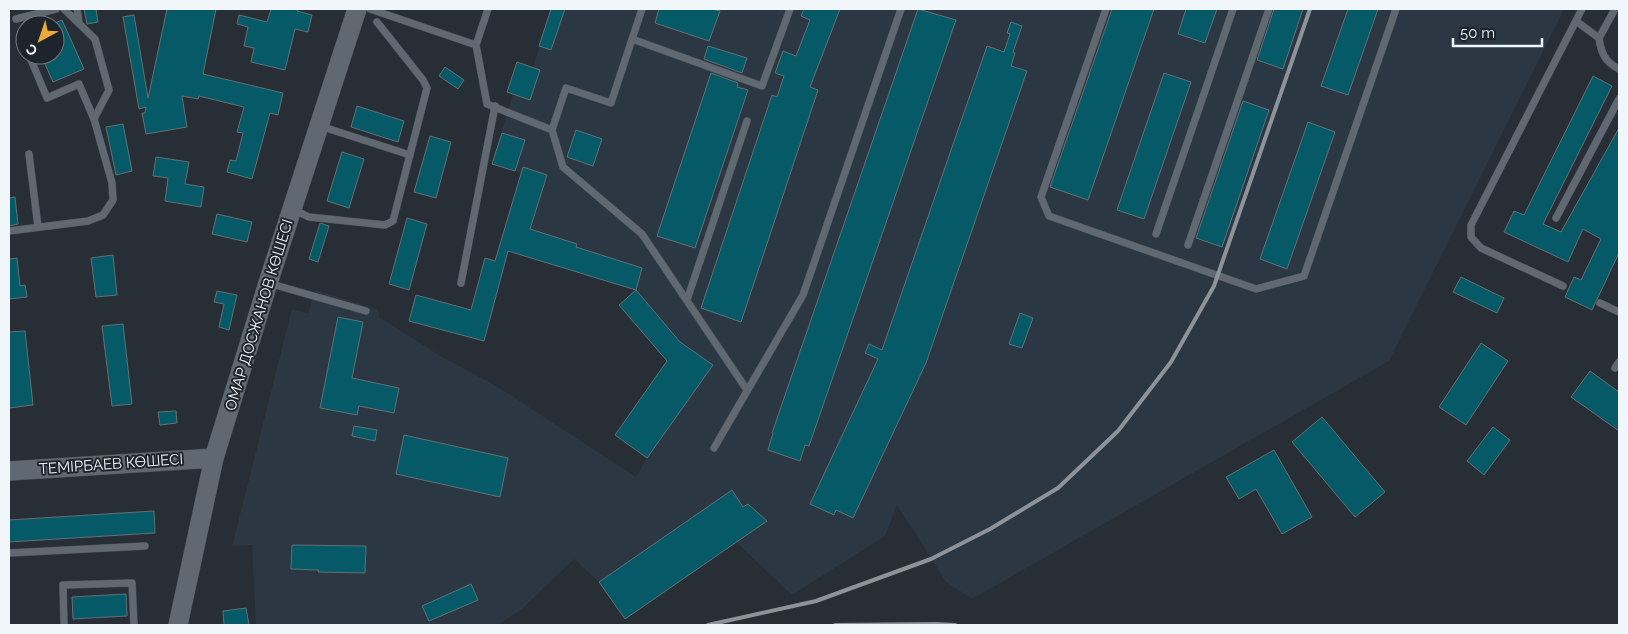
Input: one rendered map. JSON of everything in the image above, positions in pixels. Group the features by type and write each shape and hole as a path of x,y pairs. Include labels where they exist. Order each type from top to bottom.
{"street":[{"name":"ОМАР ДОСЖАНОВ КӨШЕСІ","path":"178,625 214,458 268,283 357,9"},
{"name":"ТЕМІРБАЕВ КӨШЕСІ","path":"9,471 214,458"}],"lane":[{"path":"29,15 56,9"},
{"path":"64,9 95,39 109,90 94,119"},
{"path":"77,9 80,24"},
{"path":"370,9 476,45"},
{"path":"488,9 476,45 488,104 552,130"},
{"path":"642,9 611,103 566,88 552,130 563,167 642,234 747,390"},
{"path":"632,39 762,86 790,9"},
{"path":"714,448 803,295 901,9"},
{"path":"1106,9 1041,197 1049,216 1256,290 1304,276 1396,9"},
{"path":"1156,234 1233,9"},
{"path":"1188,245 1269,9"},
{"path":"1563,286 1481,248 1472,237 1471,225 1582,9"},
{"path":"1599,38 1615,9"},
{"path":"1576,21 1599,38 1604,57 1611,65 1619,69"},
{"path":"292,208 309,217 385,225 393,221 427,88 377,22"},
{"path":"9,231 88,220 103,215 113,200 112,183 94,119 79,84 47,98 33,65"},
{"path":"1556,218 1619,99"},
{"path":"461,283 495,106"},
{"path":"687,300 748,121"},
{"path":"319,125 410,155"},
{"path":"29,154 38,227"},
{"path":"268,283 366,312"},
{"path":"1600,303 1619,312"},
{"path":"9,552 146,546"},
{"path":"64,625 63,585 132,583 134,625"}],"shaded area":[{"path":"551,9 1564,9 1389,361 972,599 946,582 897,505 885,536 792,595 736,542 625,619 599,582 574,559 522,609 498,625 256,625 252,545 232,546 292,309 308,313 315,290 378,309 379,317 439,355 498,387 636,477 647,458 615,435 667,361 619,305 635,290 499,248 521,173 492,164 513,94 517,62 533,67"}],"building":[{"path":"84,9 96,9 98,22 87,24"},
{"path":"167,9 216,9 203,74 283,93 278,115 270,113 252,179 227,172 230,160 236,161 243,133 237,132 244,107 199,96 198,99 182,96 187,127 146,134 142,113 145,113 146,107 139,109 123,17 134,15 148,98"},
{"path":"271,9 298,9 297,11 312,15 308,32 295,29 285,70 251,62 254,48 244,46 248,27 237,24 239,15 267,22"},
{"path":"551,9 565,9 551,50 539,46"},
{"path":"659,9 713,9 720,11 709,41 655,23"},
{"path":"804,9 840,9 810,87 818,90 741,322 701,308 772,95 777,97 784,76 775,73 783,51 796,56 810,20 801,16"},
{"path":"918,9 956,20 809,446 805,445 800,461 768,450 772,433"},
{"path":"1112,9 1154,9 1088,200 1050,187"},
{"path":"1186,9 1217,9 1205,43 1178,34"},
{"path":"1274,9 1303,9 1283,69 1257,60"},
{"path":"1348,9 1378,9 1348,95 1321,86"},
{"path":"1011,22 1022,26 1013,52 1015,53 1011,66 1027,71 926,363 853,518 836,510 834,515 810,504 878,359 865,353 869,344 882,350 987,46 1004,52 1010,34 1007,33"},
{"path":"65,27 84,69 53,82 45,65 65,65"},
{"path":"708,46 747,58 742,73 704,59"},
{"path":"517,62 540,70 530,100 507,92"},
{"path":"445,67 464,80 458,89 439,76"},
{"path":"711,73 738,83 737,87 748,90 695,248 657,236"},
{"path":"1164,73 1191,82 1144,219 1117,210"},
{"path":"1593,76 1612,86 1543,224 1561,232 1619,128 1619,253 1592,310 1565,297 1574,277 1581,280 1601,239 1583,229 1568,262 1504,232 1514,211 1524,215"},
{"path":"1243,101 1269,110 1222,247 1196,238"},
{"path":"357,106 404,121 398,142 351,127"},
{"path":"1308,122 1335,132 1287,269 1260,259"},
{"path":"123,124 132,171 116,175 106,127"},
{"path":"576,130 602,139 593,166 567,157"},
{"path":"502,133 525,140 515,171 492,164"},
{"path":"430,136 451,142 436,198 414,192"},
{"path":"342,152 364,159 349,208 327,201"},
{"path":"156,157 189,162 185,184 204,187 201,207 165,201 168,178 153,176"},
{"path":"523,167 547,175 530,229 577,244 576,247 642,268 636,290 508,251 484,341 409,321 416,295 471,310 485,258 495,261"},
{"path":"15,197 18,224 9,226 9,198"},
{"path":"217,214 252,222 247,242 212,234"},
{"path":"407,218 427,224 409,290 389,284"},
{"path":"320,223 329,226 318,262 309,259"},
{"path":"113,255 117,295 96,297 91,258"},
{"path":"17,258 20,286 25,285 27,297 9,299 9,259"},
{"path":"1461,277 1504,298 1497,313 1453,292"},
{"path":"636,290 680,342 713,365 647,458 615,435 667,361 619,305"},
{"path":"217,291 237,295 229,330 219,327 224,304 214,302"},
{"path":"1020,313 1033,318 1022,348 1009,344"},
{"path":"338,317 363,322 352,378 399,388 394,413 359,406 357,415 320,408"},
{"path":"123,324 132,404 112,406 102,326"},
{"path":"25,331 33,405 9,408 9,332"},
{"path":"1481,343 1508,361 1466,425 1439,407"},
{"path":"1590,371 1619,392 1619,431 1571,397"},
{"path":"176,411 177,423 160,425 158,412"},
{"path":"1322,417 1385,492 1355,517 1292,442"},
{"path":"354,426 377,430 375,441 352,436"},
{"path":"1493,427 1510,440 1484,475 1467,461"},
{"path":"404,435 508,458 500,497 396,474"},
{"path":"1274,450 1312,517 1282,534 1256,489 1239,499 1226,477"},
{"path":"732,490 743,507 748,504 767,521 625,619 599,582"},
{"path":"154,511 155,533 9,542 9,520"},
{"path":"292,545 366,546 365,573 318,572 319,570 291,569"},
{"path":"471,584 478,600 429,621 422,606"},
{"path":"126,594 127,616 73,619 72,597"},
{"path":"246,608 249,625 224,625 223,611"}],"railway":[{"path":"708,625 816,601 931,559 990,529 1058,488 1118,431 1171,362 1214,286 1310,9"},
{"path":"835,625 955,625"}]}
